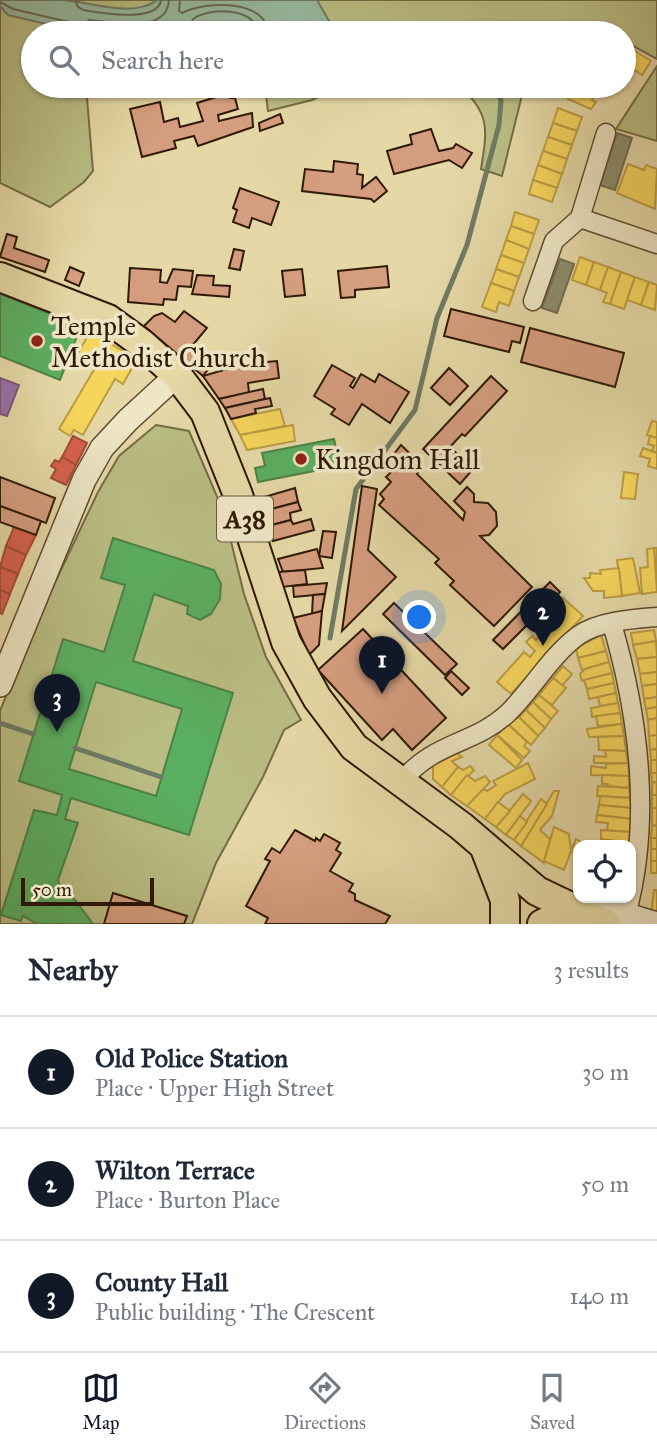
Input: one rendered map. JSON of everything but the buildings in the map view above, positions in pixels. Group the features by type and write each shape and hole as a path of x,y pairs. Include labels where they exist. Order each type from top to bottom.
{"main road":[{"name":"A38","path":"0,277 108,319 141,343 177,375 205,412 218,442 286,642 301,674 354,747 461,826 537,891 574,908 616,920"},
{"name":"A38","path":"485,848 505,900 505,924"},
{"path":"542,924 574,908"}],"street":[{"path":"533,301 554,241 580,218 606,133"},
{"path":"580,218 657,244"},
{"path":"0,685 84,480 102,448 177,375"},
{"path":"400,783 414,766 433,752 505,715 578,635 612,624 657,617"},
{"path":"612,624 634,714 639,772 632,892 616,920 657,924"}],"shaded area":[{"path":"0,0 657,0 657,59 636,48 636,21 21,21 21,98 87,98 93,171 84,182 50,207 0,183"},
{"path":"657,66 657,141 616,129"},
{"path":"266,98 316,98 312,100 268,111"},
{"path":"471,98 521,98 502,176 481,169 485,133 482,114"},
{"path":"156,425 189,431 224,513 244,594 266,657 301,720 284,730 263,777 216,863 192,924 0,924 0,711 33,629 98,492 119,456"}],"water":[{"path":"0,0 61,0 123,9 136,8 157,0 317,0 329,21 34,21 8,15 0,6"}],"waterway":[{"path":"330,638 356,489 415,410 437,318 467,245 499,125 500,98"},
{"path":"0,723 33,734"},
{"path":"75,748 161,777"}],"place":[{"name":"Temple Methodist Church","path":"37,341"},
{"name":"Kingdom Hall","path":"301,459"},
{"name":"Wilton Terrace","path":"543,646"},
{"name":"Old Police Station","path":"382,694"},
{"name":"County Hall","path":"57,732"}]}
